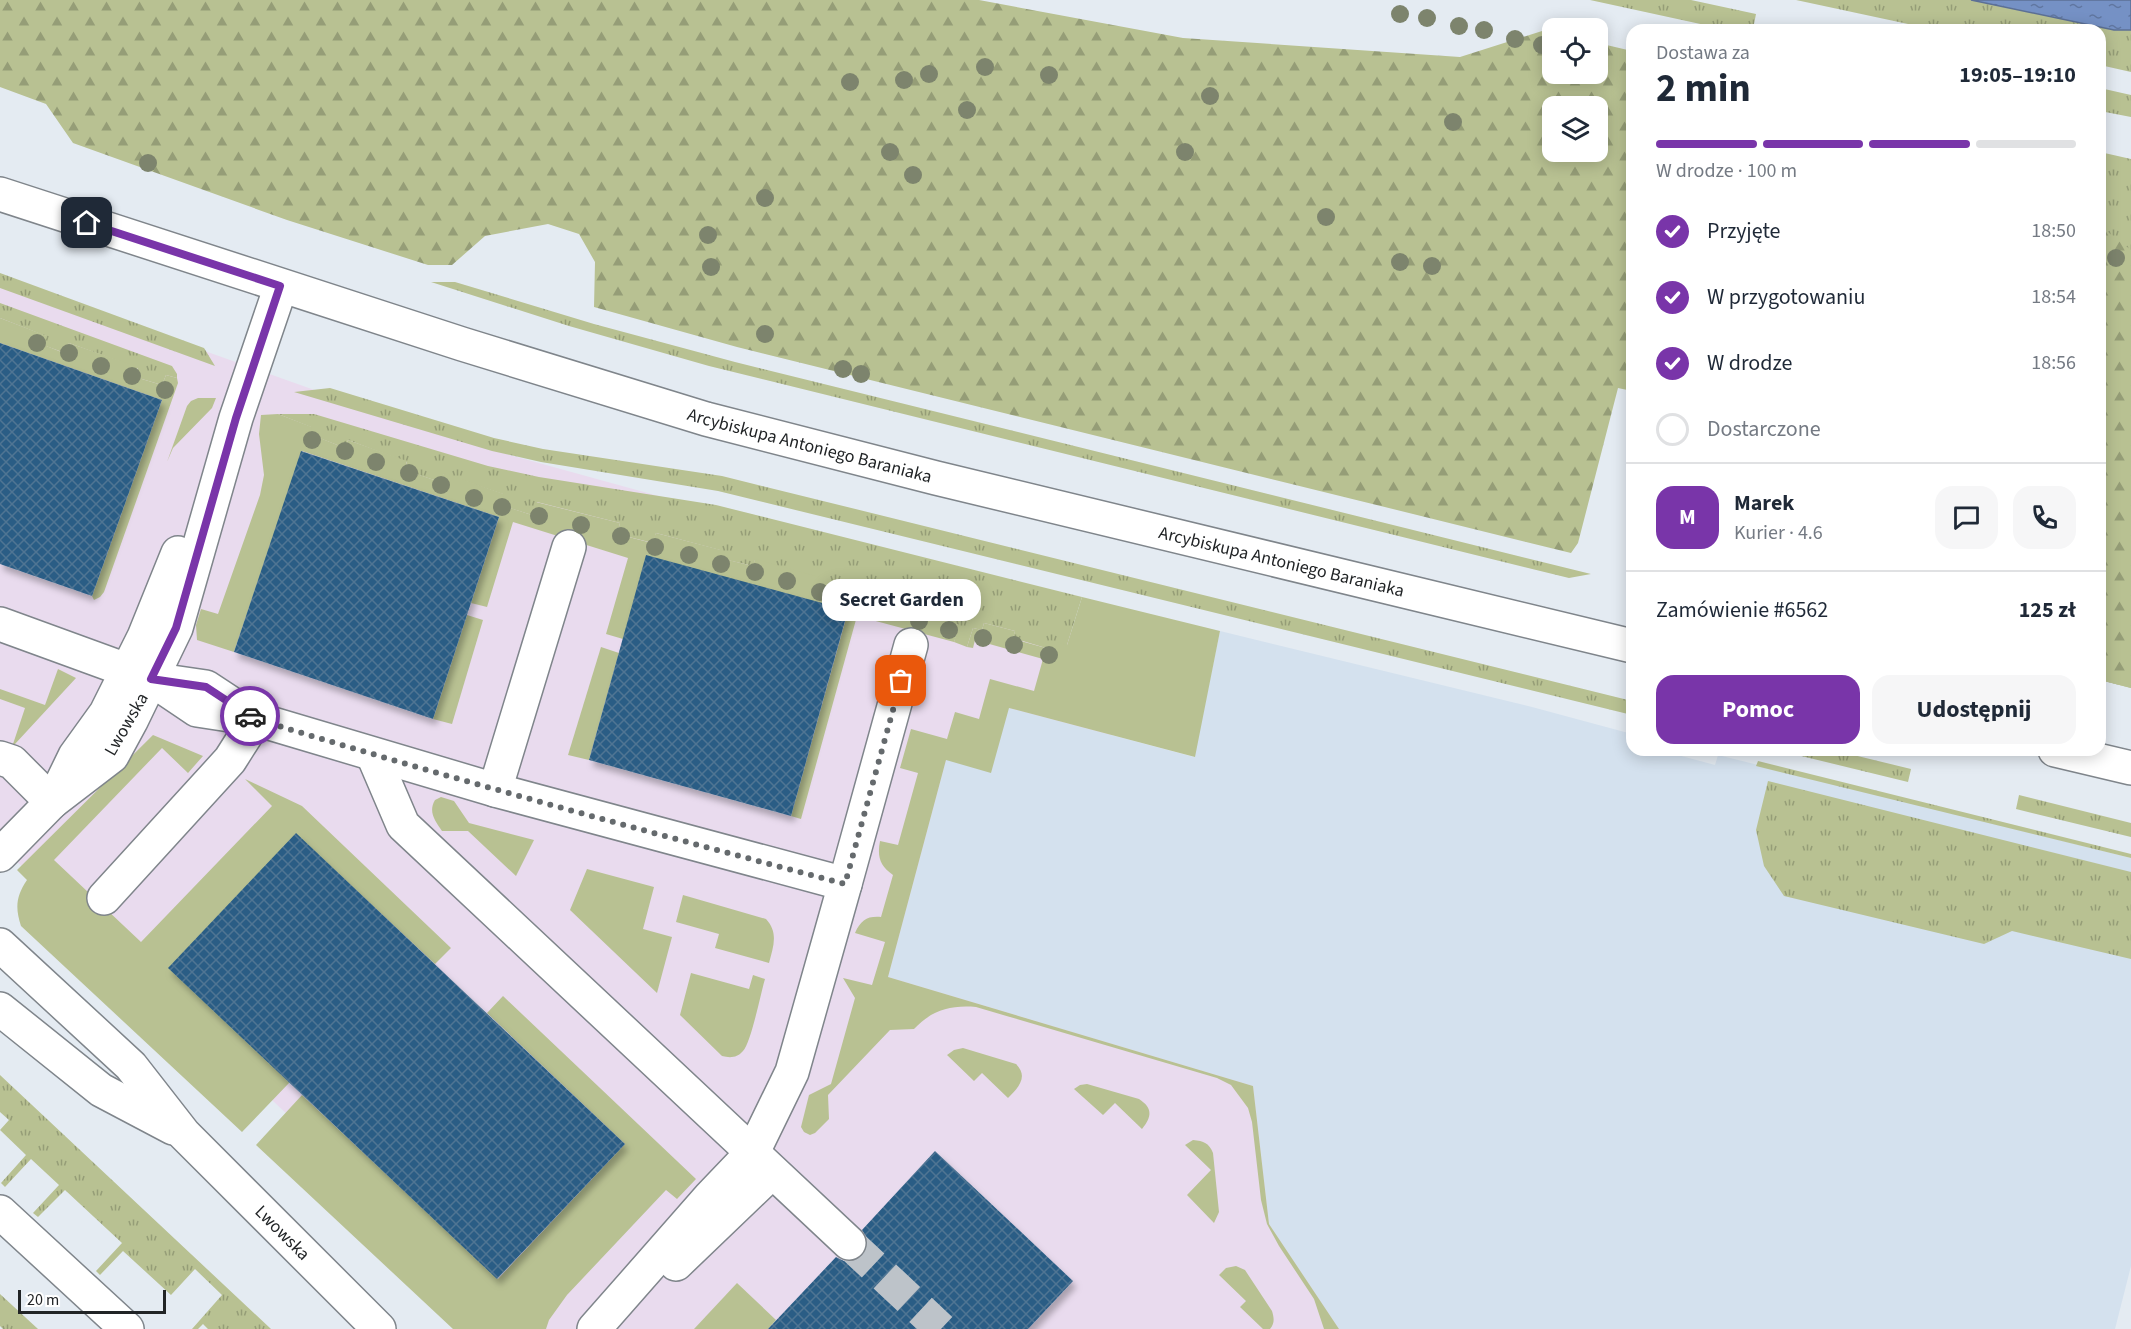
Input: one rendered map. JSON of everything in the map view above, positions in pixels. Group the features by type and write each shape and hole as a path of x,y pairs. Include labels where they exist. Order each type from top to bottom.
{"street":[{"name":"Arcybiskupa Antoniego Baraniaka","path":"0,194 280,286 706,419 936,478 1626,645"},
{"path":"245,391 280,286"},
{"name":"Lwowska","path":"0,855 52,802 75,756 106,713 176,628 245,391"},
{"name":"Lwowska","path":"139,675 144,637 245,391"},
{"path":"495,790 569,547"},
{"path":"0,624 139,675 197,710 256,719 495,790 845,884"},
{"path":"604,1329 745,1200 763,1162 792,1072 912,645"},
{"path":"104,898 230,760 256,719"},
{"path":"373,755 403,825 849,1243"},
{"path":"2080,756 2131,768"},
{"path":"0,758 12,762 52,802"},
{"name":"Lwowska","path":"0,945 131,1066 184,1134 380,1329"},
{"name":"Lwowska","path":"0,1009 102,1090 184,1134"},
{"path":"594,1329 710,1197 763,1162"},
{"path":"3,1222 127,1329"}],"shaded area":[{"path":"0,278 410,424 492,450 702,508 1054,591 1253,1085 1339,1329 517,1329 0,846"},
{"path":"1220,631 1532,707 1626,732 1626,756 1681,756 1715,765 1718,756 1722,756 2131,858 2131,1266 2115,1329 1339,1329 1269,1224 1253,1086 888,977 946,760 1009,708 1194,757"}],"green space":[{"path":"0,0 979,0 1183,38 1460,57 1542,31 1542,84 1608,84 1608,45 1626,50 1626,390 1618,388 1578,543 1571,553 737,347 594,307 595,262 579,234 548,224 485,236 452,265 428,265 287,220 73,143 46,104 0,87"},
{"path":"1590,0 1691,0 1756,14 1754,24 1700,24"},
{"path":"1796,0 1971,0 2085,24 1908,24"},
{"path":"2106,28 2131,30 2131,72 2106,66"},
{"path":"2106,89 2131,95 2131,117 2106,112"},
{"path":"2106,153 2131,159 2131,688 2106,682"},
{"path":"2106,231 2131,250 2131,688 2106,682"},
{"path":"0,273 204,348 215,366 0,288"},
{"path":"431,282 455,282 594,324 735,362 1591,574 1569,578 709,366 569,326"},
{"path":"0,303 172,366 177,378 166,375 162,385 135,377 138,368 69,343 65,353 43,345 46,336 0,318"},
{"path":"0,318 47,336 44,345 64,353 69,343 138,367 135,377 162,385 166,375 177,378 178,383 104,592 94,600 92,596 162,400 0,343"},
{"path":"330,388 494,438 543,449 722,476 1626,700 1626,714 718,491 541,462 492,451 294,392"},
{"path":"198,398 216,398 212,408 173,448 167,462 187,406"},
{"path":"278,414 314,414 488,466 539,477 716,505 1082,597 1067,645 1046,648 1013,638 1015,631 984,623 982,630 973,628 967,647 954,642 959,625 916,613 918,605 850,587 847,598 815,589 818,578 755,560 753,566 719,558 720,550 656,533 653,543 617,534 620,523 537,502 532,515 500,505 503,494 444,474 440,482 404,470 407,462 348,440 345,448 309,434 311,427"},
{"path":"278,414 312,427 310,434 345,448 348,440 407,461 405,470 440,482 444,473 504,494 501,505 532,515 536,502 620,523 617,534 652,543 656,533 721,550 720,558 753,566 755,559 819,577 816,589 846,598 850,587 918,605 916,613 960,625 954,642 857,616 801,819 791,816 848,611 623,639 606,634 628,558 513,522 487,607 471,603 499,517 302,451 234,652 197,640 196,625 201,609 218,614 260,495 264,475 259,434 261,415"},
{"path":"1082,597 1220,631 1195,757 1009,708 991,773 946,760 888,977 1253,1086 1269,1224 1339,1329 1324,1329 1314,1299 1267,1224 1261,1200 1252,1122 1248,1108 1231,1085 1217,1078 976,1007 958,1007 935,1013 914,1029 890,1030 828,1095 829,1119 810,1135 801,1127 809,1095 831,1084 855,998 843,978 872,985 885,942 855,933 865,920 881,917 893,875 882,865 879,847 880,841 898,845 918,773 900,768 911,729 947,739 955,712 979,719 990,679 1034,691 1043,659 975,640 973,648 967,647 973,628 982,630 984,623 1015,631 1013,639 1046,648 1049,640 1067,645"},
{"path":"467,615 483,620 452,724 433,719"},
{"path":"601,647 619,653 589,760 568,755"},
{"path":"58,669 76,678 13,744 25,708 0,699 0,689 45,705"},
{"path":"153,735 203,756 188,773 162,748 54,860 141,942 272,806 245,779 302,806 451,948 435,964 296,834 289,1083 242,1132 21,926 19,920 17,908 19,897 27,880 17,870"},
{"path":"1801,756 1858,756 1911,769 1908,782"},
{"path":"1758,761 2131,854 2131,858 1756,766"},
{"path":"1768,781 2131,872 2131,959 2012,931 1984,944 1784,896 1764,866 1756,830"},
{"path":"2019,795 2131,823 2131,837 2016,809"},
{"path":"441,797 454,801 469,823 534,840 516,876 468,831 442,831 432,812 435,800"},
{"path":"587,869 654,887 643,929 672,937 657,993 570,910"},
{"path":"683,895 766,919 774,935 769,963 715,948 719,934 676,922"},
{"path":"691,973 749,989 753,975 765,979 749,1038 743,1051 738,1055 722,1056 680,1015"},
{"path":"503,996 696,1179 677,1199 666,1190 567,1295 549,1320 546,1329 453,1329 256,1145 302,1095 498,1279 625,1144 487,1013"},
{"path":"963,1048 1016,1064 1022,1073 1022,1078 1008,1098 982,1073 974,1081 947,1055"},
{"path":"0,1075 271,1329 208,1329 203,1324 198,1329 192,1329 222,1295 195,1269 171,1295 123,1251 100,1275 96,1271 122,1243 65,1190 38,1217 33,1213 59,1185 31,1159 5,1187 1,1183 26,1155 0,1130 9,1120 0,1112"},
{"path":"1087,1084 1144,1102 1150,1113 1142,1129 1115,1103 1103,1115 1074,1089"},
{"path":"1193,1140 1206,1143 1213,1153 1219,1212 1214,1223 1187,1195 1211,1170 1185,1145"},
{"path":"1236,1266 1245,1270 1272,1311 1274,1320 1270,1329 1263,1329 1240,1307 1246,1301 1219,1275 1226,1268"},
{"path":"737,1283 776,1320 768,1329 694,1329"},
{"path":"0,1294 38,1329 3,1329 0,1326"}],"water":[{"path":"1971,0 2131,0 2131,30 2106,28 2106,24 2085,24"}],"building":[{"path":"0,343 162,400 92,596 0,564"},
{"path":"301,451 499,517 433,719 234,652"},
{"path":"646,555 848,610 791,816 589,760"},
{"path":"296,833 625,1144 497,1279 168,968"},
{"path":"935,1151 1073,1281 1028,1329 768,1329 836,1257 844,1261 854,1261 863,1255 867,1247 867,1238 862,1230"}],"tunnel":[{"path":"849,1243 941,1329"}],"way so far":[{"path":"250,716 495,790 845,884 901,681"}],"place":[{"name":"Secret Garden","path":"901,681"}],"route":[{"path":"87,223 280,286 236,418 176,628 151,679 206,687 250,716"}]}
